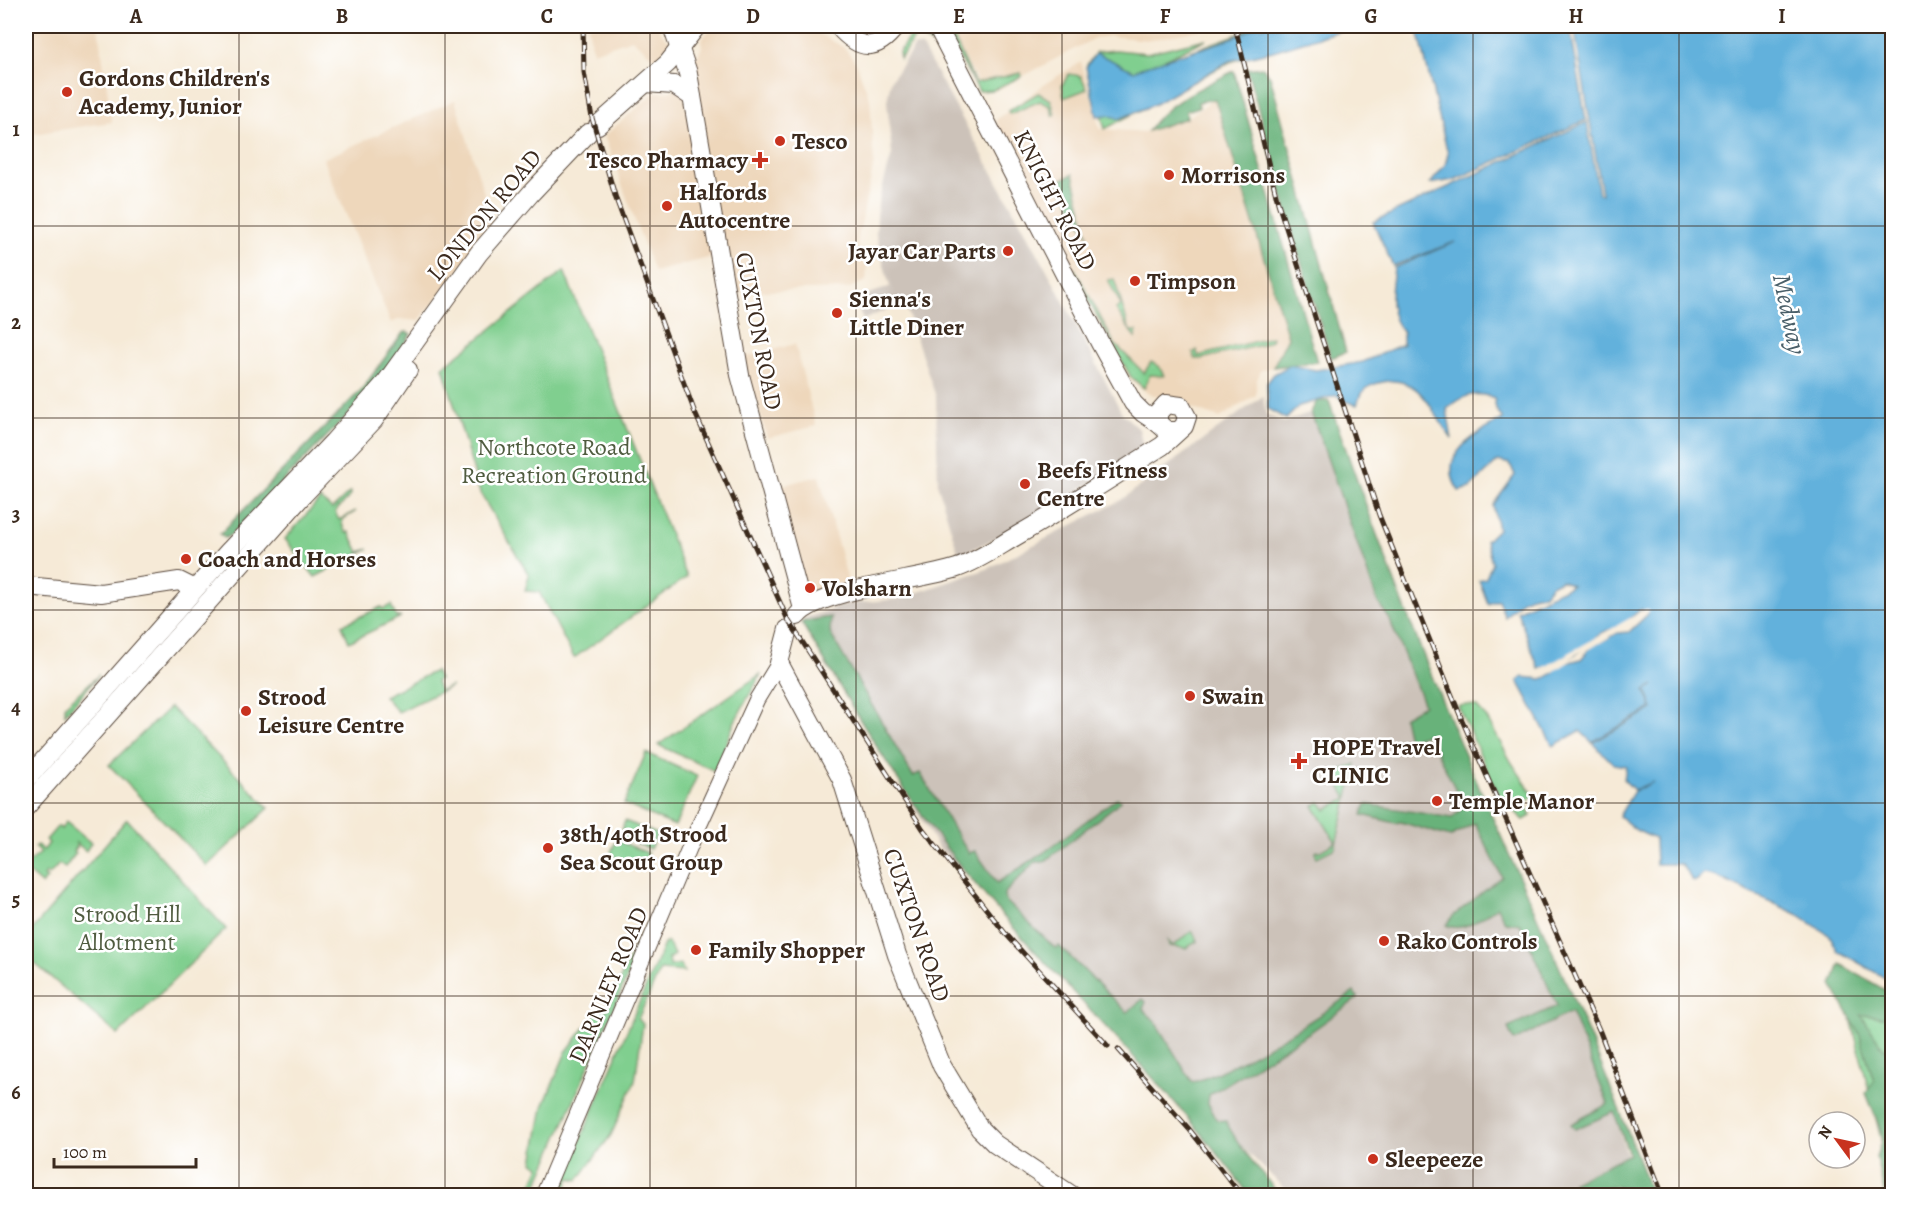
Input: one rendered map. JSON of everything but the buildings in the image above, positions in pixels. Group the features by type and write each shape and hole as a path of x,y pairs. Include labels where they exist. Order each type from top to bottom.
{"main road":[{"name":"CUXTON ROAD","path":"672,26 681,49 692,97 740,375 796,618 779,663 842,780 897,955 942,1066 980,1129 1072,1196"},
{"name":"LONDON ROAD","path":"156,661 211,598 234,559 276,501 386,382 479,253 539,183 593,129 681,49 697,26"},
{"path":"838,26 854,41 868,45 882,41 896,26"},
{"name":"KNIGHT ROAD","path":"796,618 852,591 920,579 960,567 1051,516 1149,454 1165,421 1130,395 1100,343 937,26"},
{"path":"646,83 674,85 692,97"},
{"name":"LONDON ROAD","path":"26,780 195,589 234,559 268,521 303,495 344,452 398,387 423,338 422,333"},
{"name":"LONDON ROAD","path":"276,501 330,456 344,452"},
{"path":"26,586 101,593 179,582 195,589"},
{"path":"74,725 83,731 135,673 156,661"},
{"path":"26,807 156,661"},
{"path":"26,792 56,759 60,757 66,761"}],"street":[{"name":"DARNLEY ROAD","path":"543,1196 693,839 749,715 779,663"}],"shaded area":[{"name":"Gordons Children's Academy, Junior","path":"26,26 98,26 112,122 26,135"},
{"path":"588,26 659,26 660,31 675,47 659,62 632,39 593,52"},
{"path":"713,26 810,26 812,30 845,48 856,63 870,99 874,163 857,243 867,267 866,281 847,289 729,292 724,254 654,272 604,136 654,93 671,91 692,66 702,47 701,40"},
{"path":"849,26 886,26 868,36 857,34"},
{"path":"948,26 1208,26 1209,28 1149,40 1109,36 1095,38 995,91 986,91 979,86"},
{"path":"915,46 922,47 1047,270 1122,413 1139,429 1143,447 1136,455 1020,526 959,556 938,486 936,397 904,302 863,320 857,305 866,295 890,287 876,235 878,203 892,154 887,101 891,80"},
{"path":"1081,62 1100,129 1144,132 1187,118 1215,98 1288,337 1273,367 1261,370 1256,382 1256,395 1220,418 1148,393 1126,377 996,120 1046,83"},
{"path":"455,100 494,225 419,321 400,319 391,323 323,159"},
{"path":"795,344 816,426 767,438 742,358"},
{"path":"1263,396 1266,414 1284,422 1311,412 1378,603 1389,618 1475,823 1571,1012 1608,1105 1614,1113 1639,1195 1291,1195 938,847 802,619 847,604 898,599 987,569 1121,500"},
{"path":"819,476 848,581 805,596 775,487"}],"green space":[{"path":"914,26 926,26 940,48 916,35 900,59 899,52 910,36 918,33 912,31"},
{"path":"941,26 948,26 975,83 1021,73 1022,76 993,90 979,91"},
{"path":"1250,26 1351,26 1230,62 1105,129 1087,65 1096,52 1116,50 1147,53 1206,39 1155,64 1241,33"},
{"path":"1262,67 1270,76 1346,352 1331,358 1298,252 1247,69"},
{"path":"1234,71 1317,362 1273,367 1288,337 1215,99 1198,102 1199,107 1186,111 1187,118 1148,131 1155,121 1175,103"},
{"path":"1069,74 1081,76 1087,89 1064,98 1062,85"},
{"path":"1038,93 1051,100 1055,115 1050,106 1040,101 1010,114 1008,111"},
{"path":"1073,174 1088,236 1058,181"},
{"path":"1075,269 1114,343 1144,373 1151,362 1159,366 1164,376 1150,375 1144,388 1131,377 1073,273"},
{"name":"Northcote Road Recreation Ground","path":"564,271 687,577 574,658 539,592 525,591 529,575 480,493 443,367"},
{"path":"1114,279 1130,330 1116,309 1121,305 1108,280"},
{"path":"1130,331 1137,331 1135,338"},
{"path":"403,333 411,334 378,384 231,535 225,538 220,534 362,389"},
{"path":"1272,337 1271,341 1262,345 1201,359 1195,359 1193,353 1197,350 1198,356"},
{"path":"1317,401 1329,401 1411,625 1466,757 1563,974 1631,1139 1651,1195 1643,1195 1618,1186 1575,1194 1573,1182 1629,1154 1614,1112 1575,1129 1571,1124 1608,1104 1571,1012 1514,1041 1508,1028 1557,1006 1520,924 1505,922 1497,907 1466,926 1446,925 1453,916 1502,877 1475,823 1450,837 1401,822 1395,823 1362,815 1366,804 1452,818 1464,806 1428,734 1408,740 1403,717 1424,705 1389,618 1378,603 1311,412"},
{"path":"351,491 349,497 335,512 339,520 356,511 343,519 342,524 346,533 349,532 359,552 369,549 315,577 285,539 320,499 332,509"},
{"path":"391,605 396,617 401,617 349,642 342,625 381,607 383,609"},
{"path":"831,617 830,633 913,776 920,773 969,853 975,851 997,883 1043,853 1117,798 1121,801 1044,862 1035,862 1004,894 1005,900 1055,948 1059,946 1127,1012 1143,999 1146,1002 1143,1009 1154,1020 1192,1082 1214,1074 1266,1048 1354,992 1358,998 1312,1031 1209,1095 1208,1103 1217,1120 1226,1121 1244,1150 1279,1195 1249,1195 1181,1110 997,910 962,868 897,779 801,622"},
{"path":"435,671 439,679 436,682 440,691 452,686 398,712 384,696"},
{"path":"761,674 735,721 715,771 658,745"},
{"path":"99,675 65,714 65,705"},
{"path":"1458,706 1476,706 1486,717 1534,796 1524,803 1531,816 1524,820 1500,798"},
{"path":"170,707 269,808 207,866 109,765"},
{"path":"646,753 697,776 675,826 624,804"},
{"path":"1356,764 1335,848 1317,857 1315,853 1318,850 1319,852 1336,842 1313,806 1320,802 1326,810 1347,798 1333,774"},
{"name":"Strood Hill Allotment","path":"127,819 226,929 118,1035 26,956 26,937"},
{"path":"625,821 657,834 650,849 619,836"},
{"path":"66,822 91,843 86,851 76,843 77,847 74,851 76,853 65,868 59,864 49,875 46,873 44,876 47,878 42,885 26,871 29,866 26,864 41,853 35,847 37,845 44,850 49,843 46,840 58,826 61,829"},
{"path":"616,840 648,853 642,868 610,855"},
{"path":"1192,931 1198,941 1186,948 1169,946 1168,941 1173,946"},
{"path":"640,934 644,938 533,1195 527,1196 540,1166 533,1162 543,1107 566,1052 600,1008 606,1011"},
{"path":"668,942 674,955 668,959 670,966 680,964 684,972 660,970 638,1019 643,1024 635,1081 611,1135 578,1180 570,1178 563,1195 557,1195 664,944"},
{"path":"1840,964 1892,994 1892,1018 1861,1015 1883,1048 1892,1050 1892,1195 1885,1195 1876,1157 1883,1136 1866,1093 1874,1081 1859,1033 1832,985"},
{"path":"1841,978 1892,997 1892,1183"}],"water":[{"path":"1257,26 1355,26 1273,51 1229,61 1155,104 1119,119 1109,115 1097,116 1086,67 1096,53 1134,71 1164,59 1227,40"},
{"path":"1417,26 1570,26 1586,120 1454,180 1430,184 1445,165 1448,154"},
{"name":"Medway","path":"1574,26 1887,26 1887,36 1891,39 1892,49 1892,982 1838,951 1830,936 1799,915 1715,876 1704,874 1696,881 1692,880 1681,864 1656,864 1655,839 1636,830 1619,816 1634,791 1653,782 1634,790 1624,780 1626,766 1614,764 1592,743 1653,709 1646,690 1654,685 1645,690 1652,708 1592,742 1580,731 1553,746 1518,681 1523,677 1542,679 1552,674 1558,665 1581,659 1591,647 1617,633 1629,632 1648,614 1641,609 1619,629 1604,632 1576,654 1539,669 1517,611 1572,585 1561,580 1551,585 1544,594 1530,596 1522,601 1505,617 1498,600 1488,604 1479,580 1486,578 1492,563 1486,541 1498,529 1493,505 1515,475 1510,464 1498,461 1470,488 1459,491 1453,478 1452,467 1455,457 1470,439 1503,419 1496,409 1494,398 1481,395 1469,396 1447,409 1452,439 1431,406 1415,388 1393,381 1370,386 1362,394 1357,405 1342,400 1337,395 1299,406 1286,419 1268,409 1267,383 1274,374 1290,365 1316,370 1363,362 1403,344 1403,333 1394,318 1391,302 1394,268 1455,242 1393,266 1373,222 1587,122 1599,194 1602,194"}],"pier":[{"path":"1646,609 1649,610 1647,614 1642,617 1644,615 1641,613 1623,629 1580,655 1584,650 1576,654 1569,659 1577,657 1545,677 1544,675 1551,669 1542,671 1541,669"}],"railway":[{"path":"583,26 584,72 592,118 616,199 695,413 787,618 923,829 1005,933 1108,1046"},
{"path":"1235,26 1278,203 1379,515 1462,720 1600,1032 1663,1196"},
{"path":"1118,1049 1189,1129 1242,1196"}],"place":[{"name":"Gordons Children's Academy, Junior","path":"67,92"},
{"name":"Tesco","path":"780,141"},
{"name":"Tesco Pharmacy","path":"760,160"},
{"name":"Morrisons","path":"1169,175"},
{"name":"Halfords Autocentre","path":"667,206"},
{"name":"Jayar Car Parts","path":"1008,251"},
{"name":"Timpson","path":"1135,281"},
{"name":"Sienna's Little Diner","path":"837,313"},
{"name":"Beefs Fitness Centre","path":"1025,484"},
{"name":"Coach and Horses","path":"186,559"},
{"name":"Volsharn","path":"810,588"},
{"name":"Swain","path":"1190,696"},
{"name":"Strood Leisure Centre","path":"246,711"},
{"name":"HOPE Travel CLINIC","path":"1299,761"},
{"name":"Temple Manor","path":"1437,801"},
{"name":"38th/40th Strood Sea Scout Group","path":"548,848"},
{"name":"Rako Controls","path":"1384,941"},
{"name":"Family Shopper","path":"696,950"},
{"name":"Sleepeeze","path":"1373,1159"}]}
